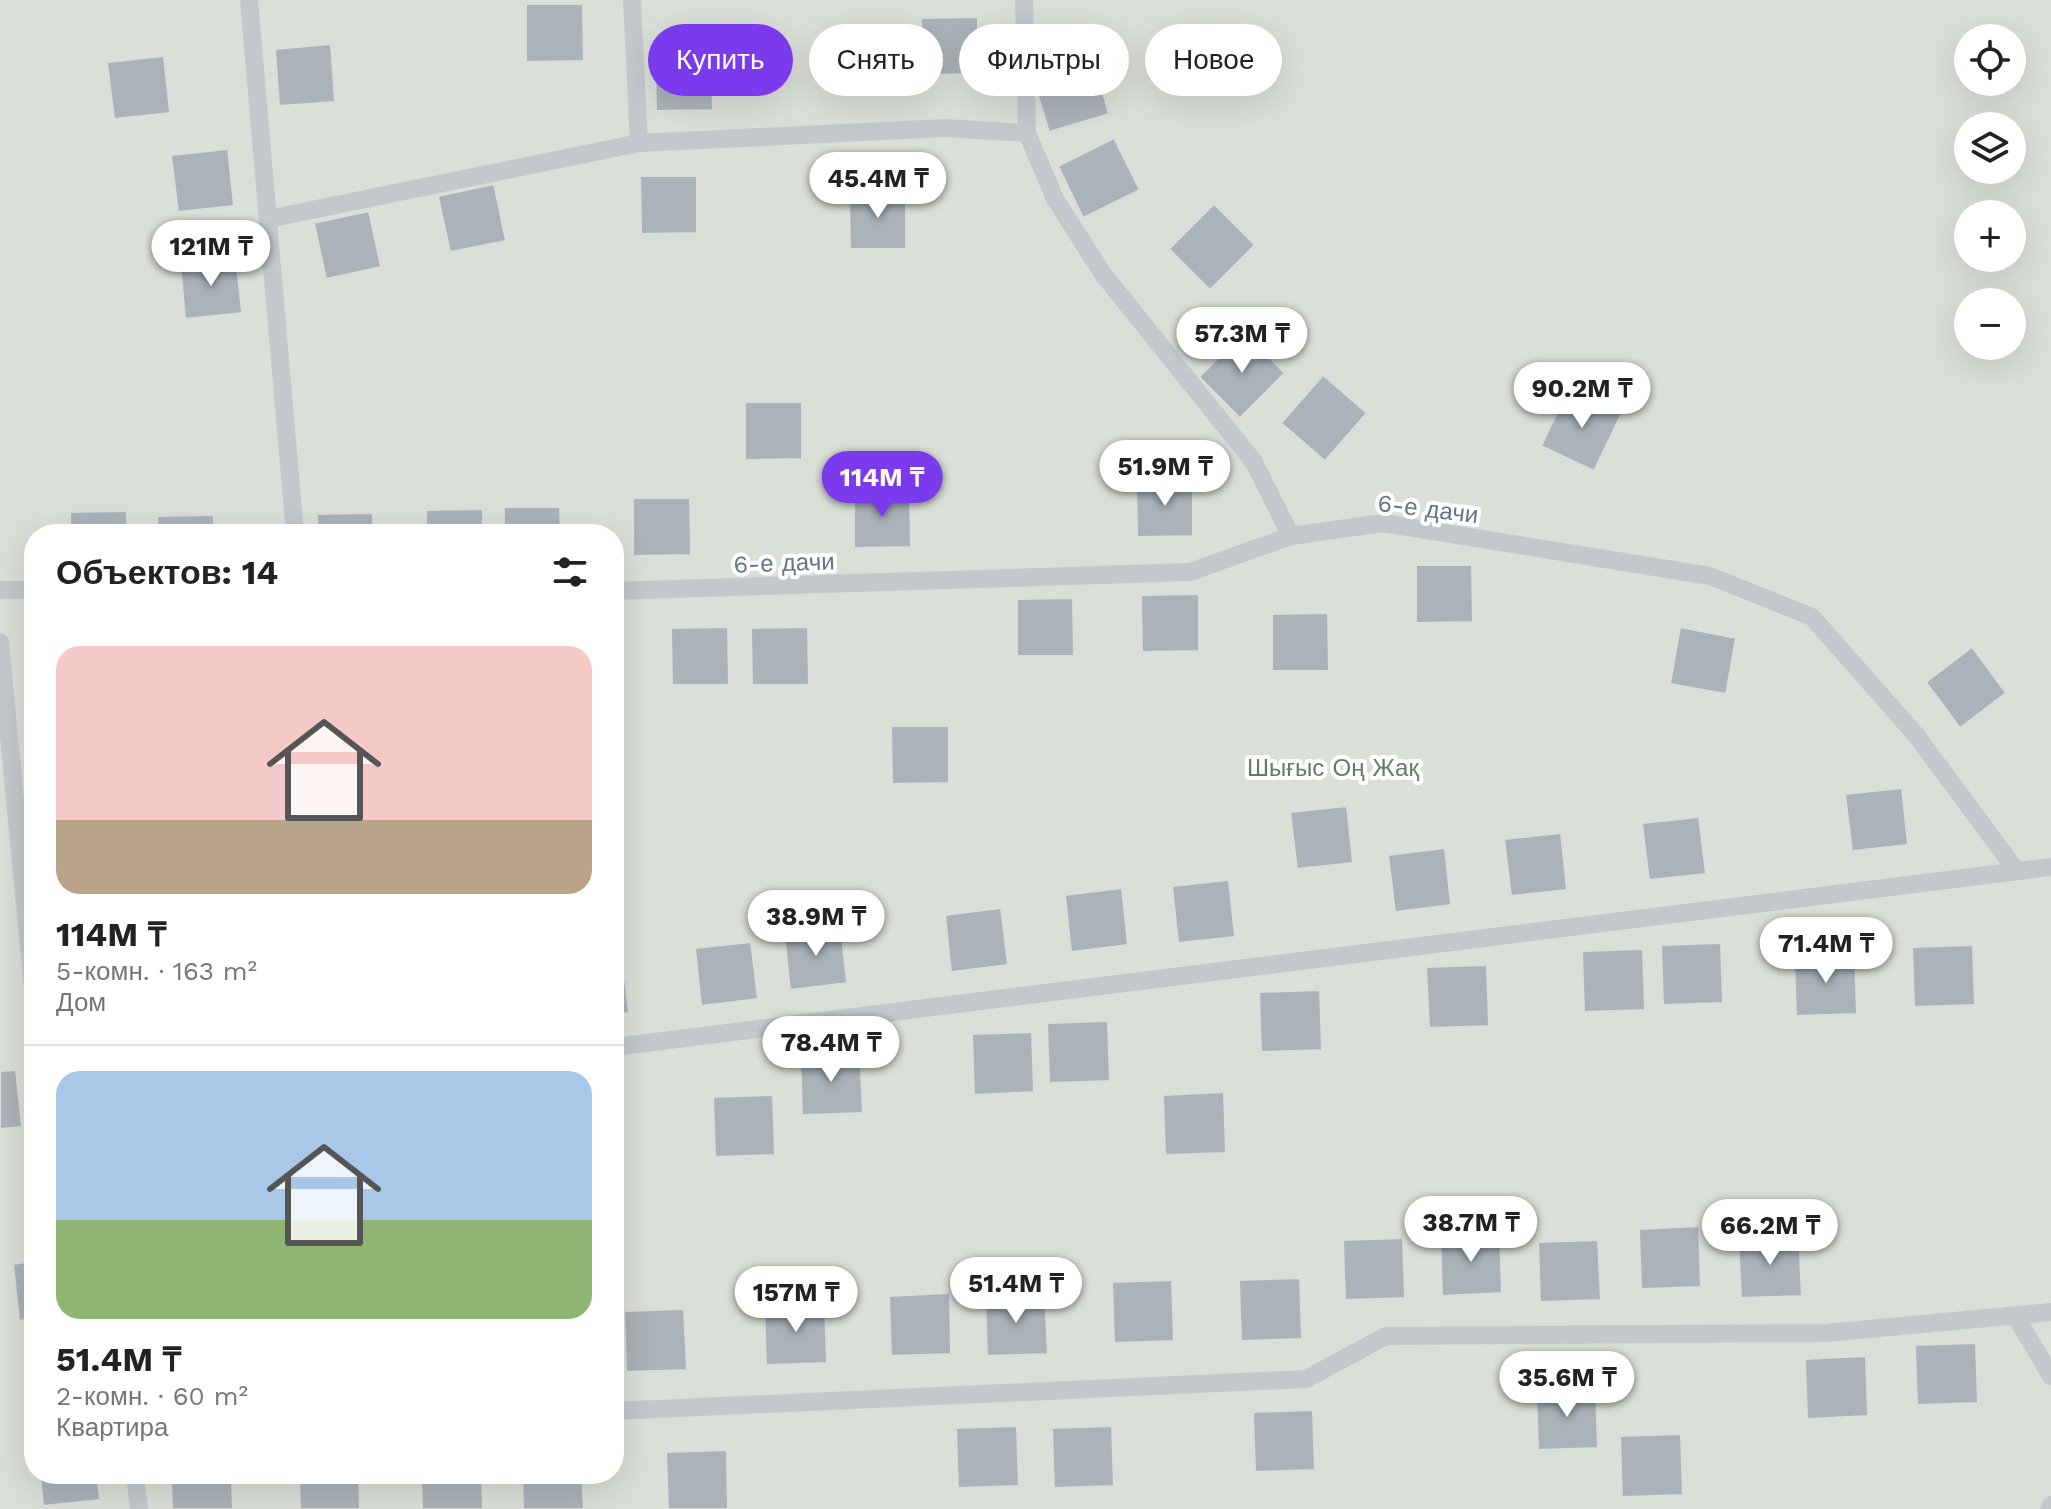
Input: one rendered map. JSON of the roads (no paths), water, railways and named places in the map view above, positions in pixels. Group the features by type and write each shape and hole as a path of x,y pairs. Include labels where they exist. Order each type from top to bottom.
{"lane":[{"path":"249,0 294,524"},
{"path":"632,0 639,143"},
{"path":"1024,0 1027,133 1055,199 1103,274 1254,462 1291,536"},
{"path":"268,219 639,143 945,128 1027,133"},
{"name":"6-е дачи","path":"624,591 1190,572 1291,536 1383,523 1710,576 1812,617 1916,735 2016,870"},
{"path":"0,590 24,590"},
{"path":"0,642 24,894"},
{"path":"624,1046 2051,867"},
{"path":"624,1411 1306,1379 1386,1336 1826,1333 2051,1312"},
{"path":"2015,1315 2051,1376"},
{"path":"136,1484 139,1509"}],"park label":[{"name":"Шығыс Оң Жақ","path":"1333,768"}]}
